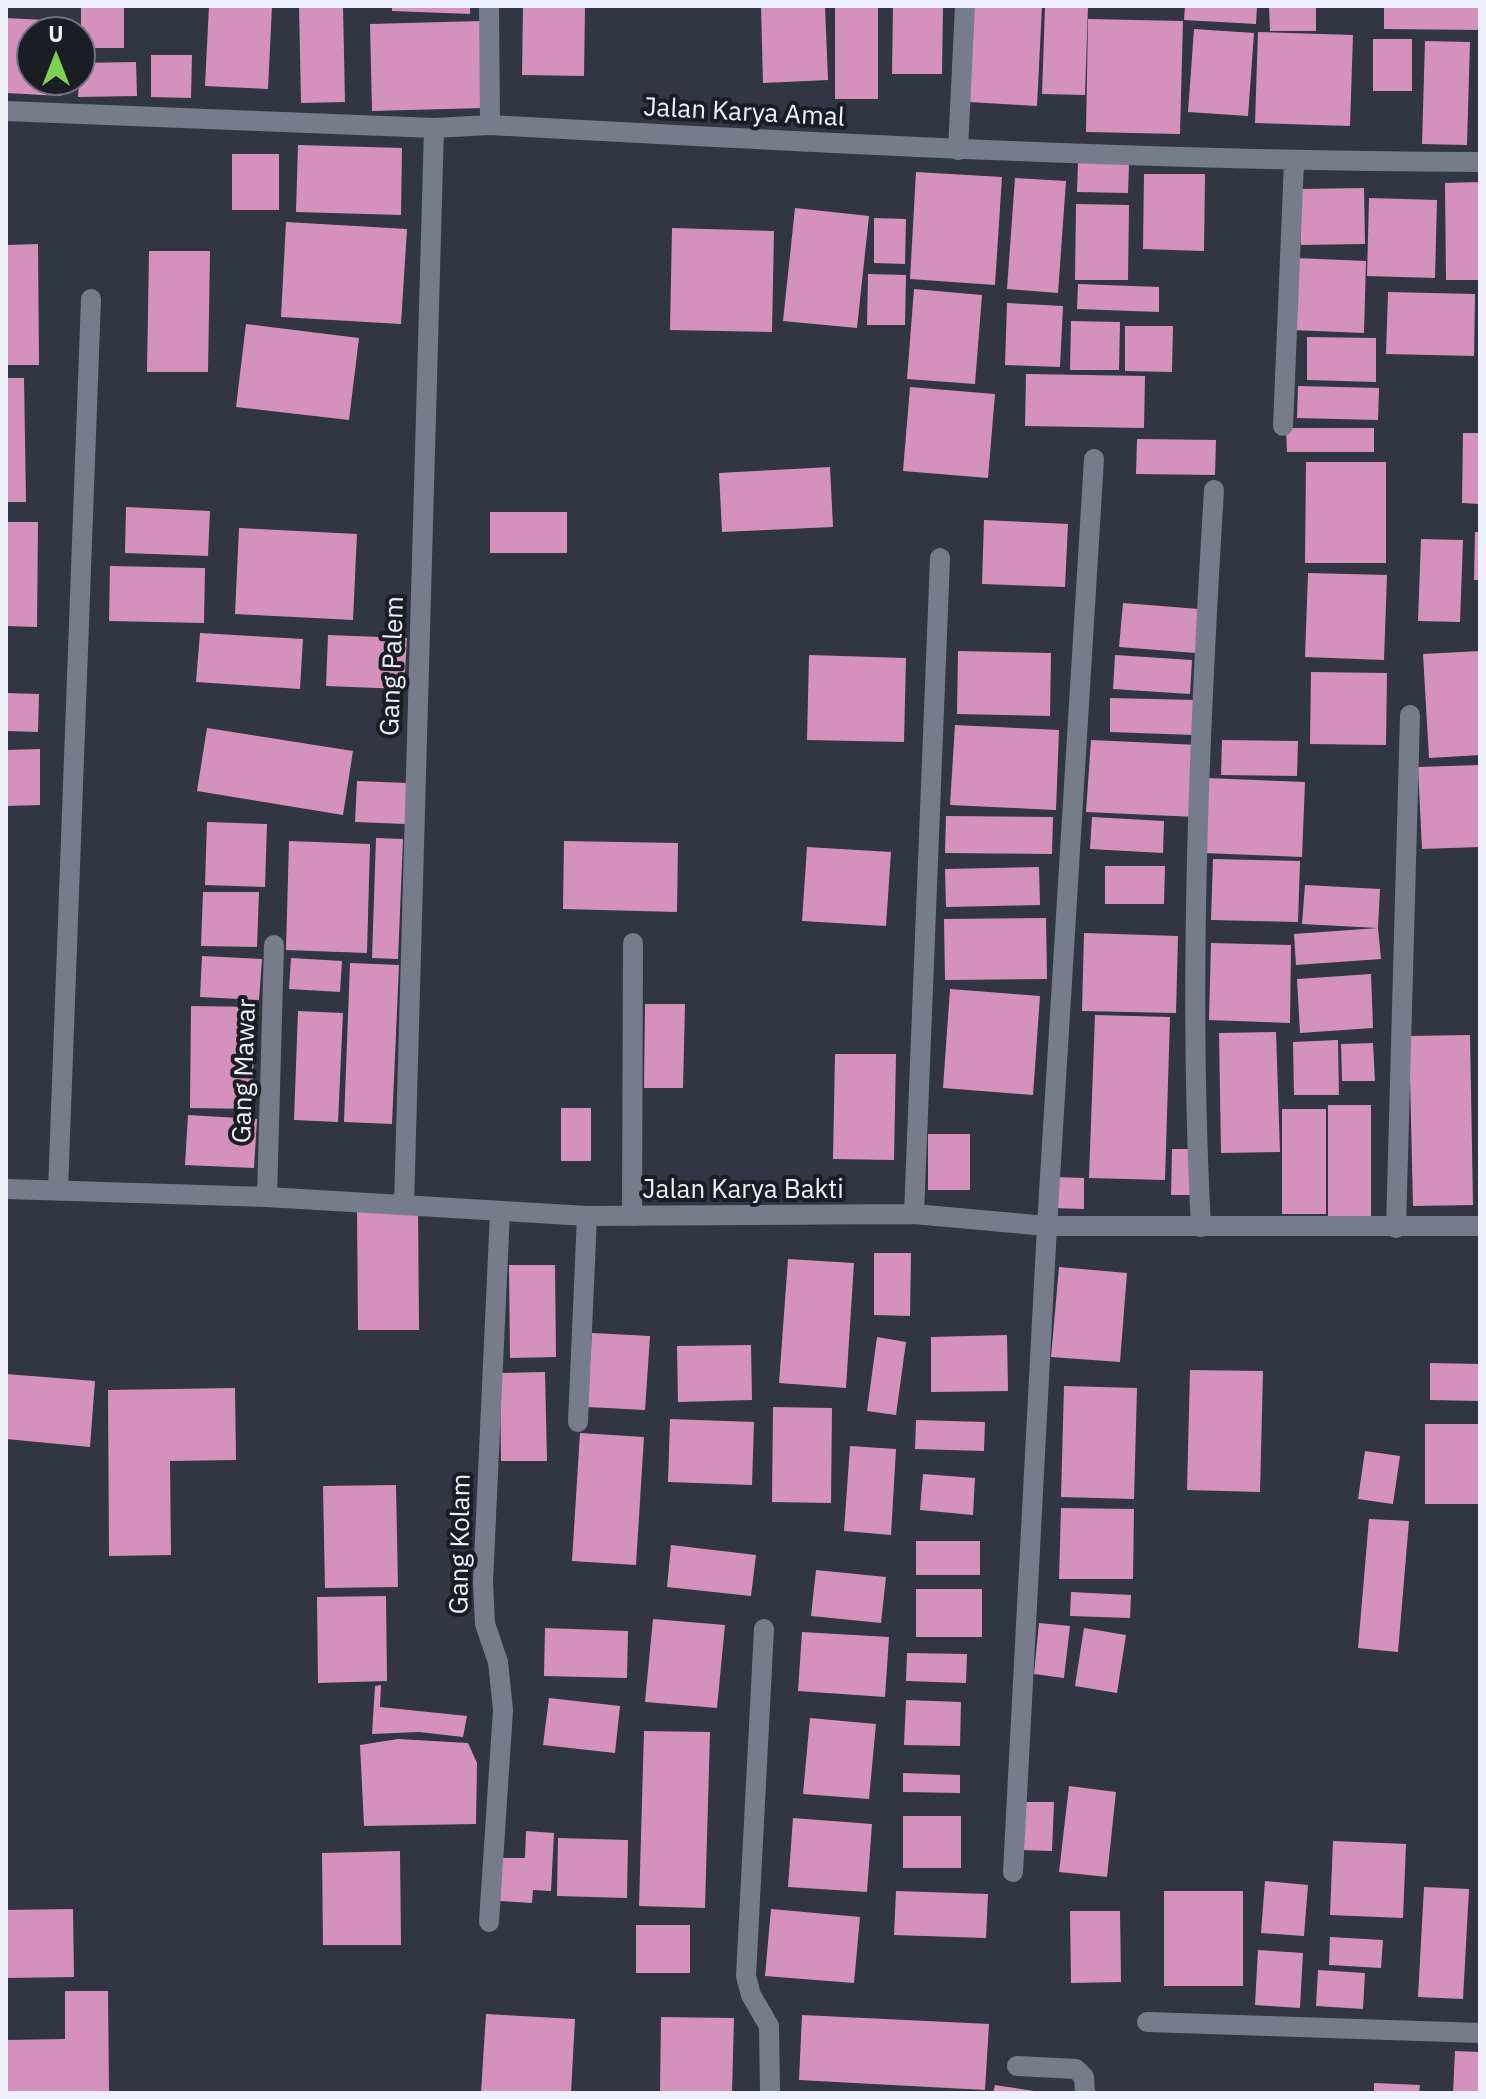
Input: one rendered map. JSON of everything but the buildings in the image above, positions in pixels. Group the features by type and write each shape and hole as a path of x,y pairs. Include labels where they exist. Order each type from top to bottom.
{"street":[{"path":"489,6 490,125"},
{"path":"958,150 965,6"},
{"name":"Jalan Karya Amal","path":"6,111 434,128 490,125 958,150 1294,162 1480,162"},
{"name":"Gang Palem","path":"404,1205 434,128"},
{"path":"1283,426 1294,162"},
{"path":"58,1190 91,299"},
{"path":"1013,1872 1047,1226 1094,459"},
{"path":"1201,1227 1194,1074 1195,962 1202,688 1214,490"},
{"path":"914,1214 940,558"},
{"path":"1396,1228 1410,715"},
{"path":"632,1216 633,943"},
{"name":"Gang Mawar","path":"267,1197 274,945"},
{"name":"Jalan Karya Bakti","path":"6,1189 267,1197 587,1216 914,1214 1047,1226 1480,1226"},
{"name":"Gang Kolam","path":"489,1922 503,1696 498,1662 485,1624 483,1582 500,1212"},
{"path":"578,1422 587,1216"},
{"path":"764,1629 746,1976 751,1995 769,2026 770,2093"},
{"path":"1147,2022 1480,2033"},
{"path":"1017,2066 1076,2069 1084,2077 1085,2093"}]}
